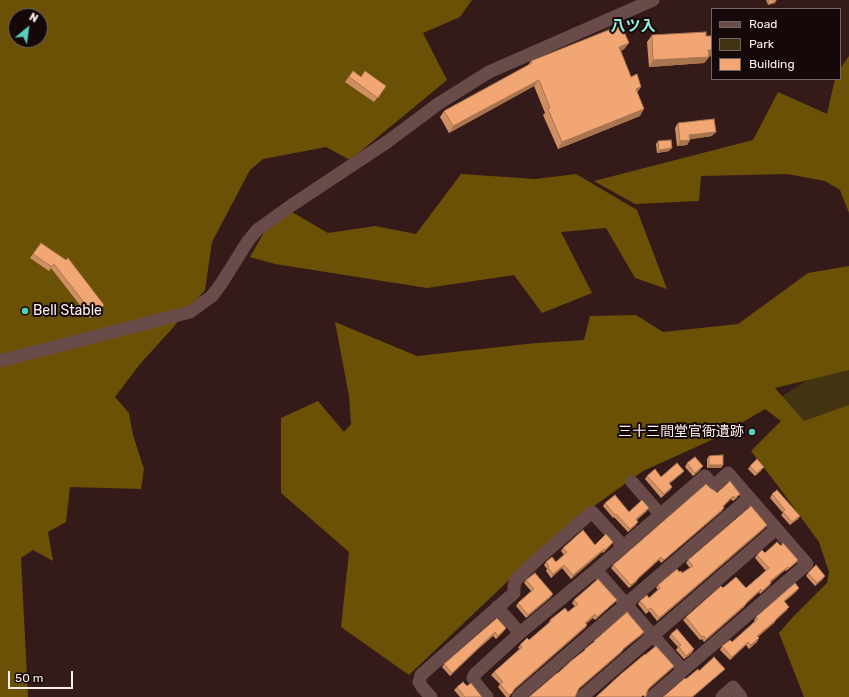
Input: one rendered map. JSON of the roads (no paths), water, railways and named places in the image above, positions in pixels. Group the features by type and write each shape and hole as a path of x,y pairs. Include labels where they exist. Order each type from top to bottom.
{"street":[{"path":"0,361 190,312 212,296 248,241 257,230 297,201 387,142 438,104 489,72 653,0"},
{"path":"487,697 473,678 475,674 520,633 596,570 704,476 714,486 728,473 807,564 652,697"},
{"path":"632,482 660,514"},
{"path":"518,697 749,498"},
{"path":"431,697 422,687 420,682 421,675 514,593 516,580 541,556 592,512 623,546"},
{"path":"582,697 776,529"},
{"path":"596,570 683,670"},
{"path":"497,607 520,633"},
{"path":"722,697 733,687 741,697"}],"place":[{"name":"Bell Stable","path":"25,311"},
{"name":"三十三間堂官衙遺跡","path":"752,432"}],"district":[{"name":"八ツ入","path":"633,27"}]}
